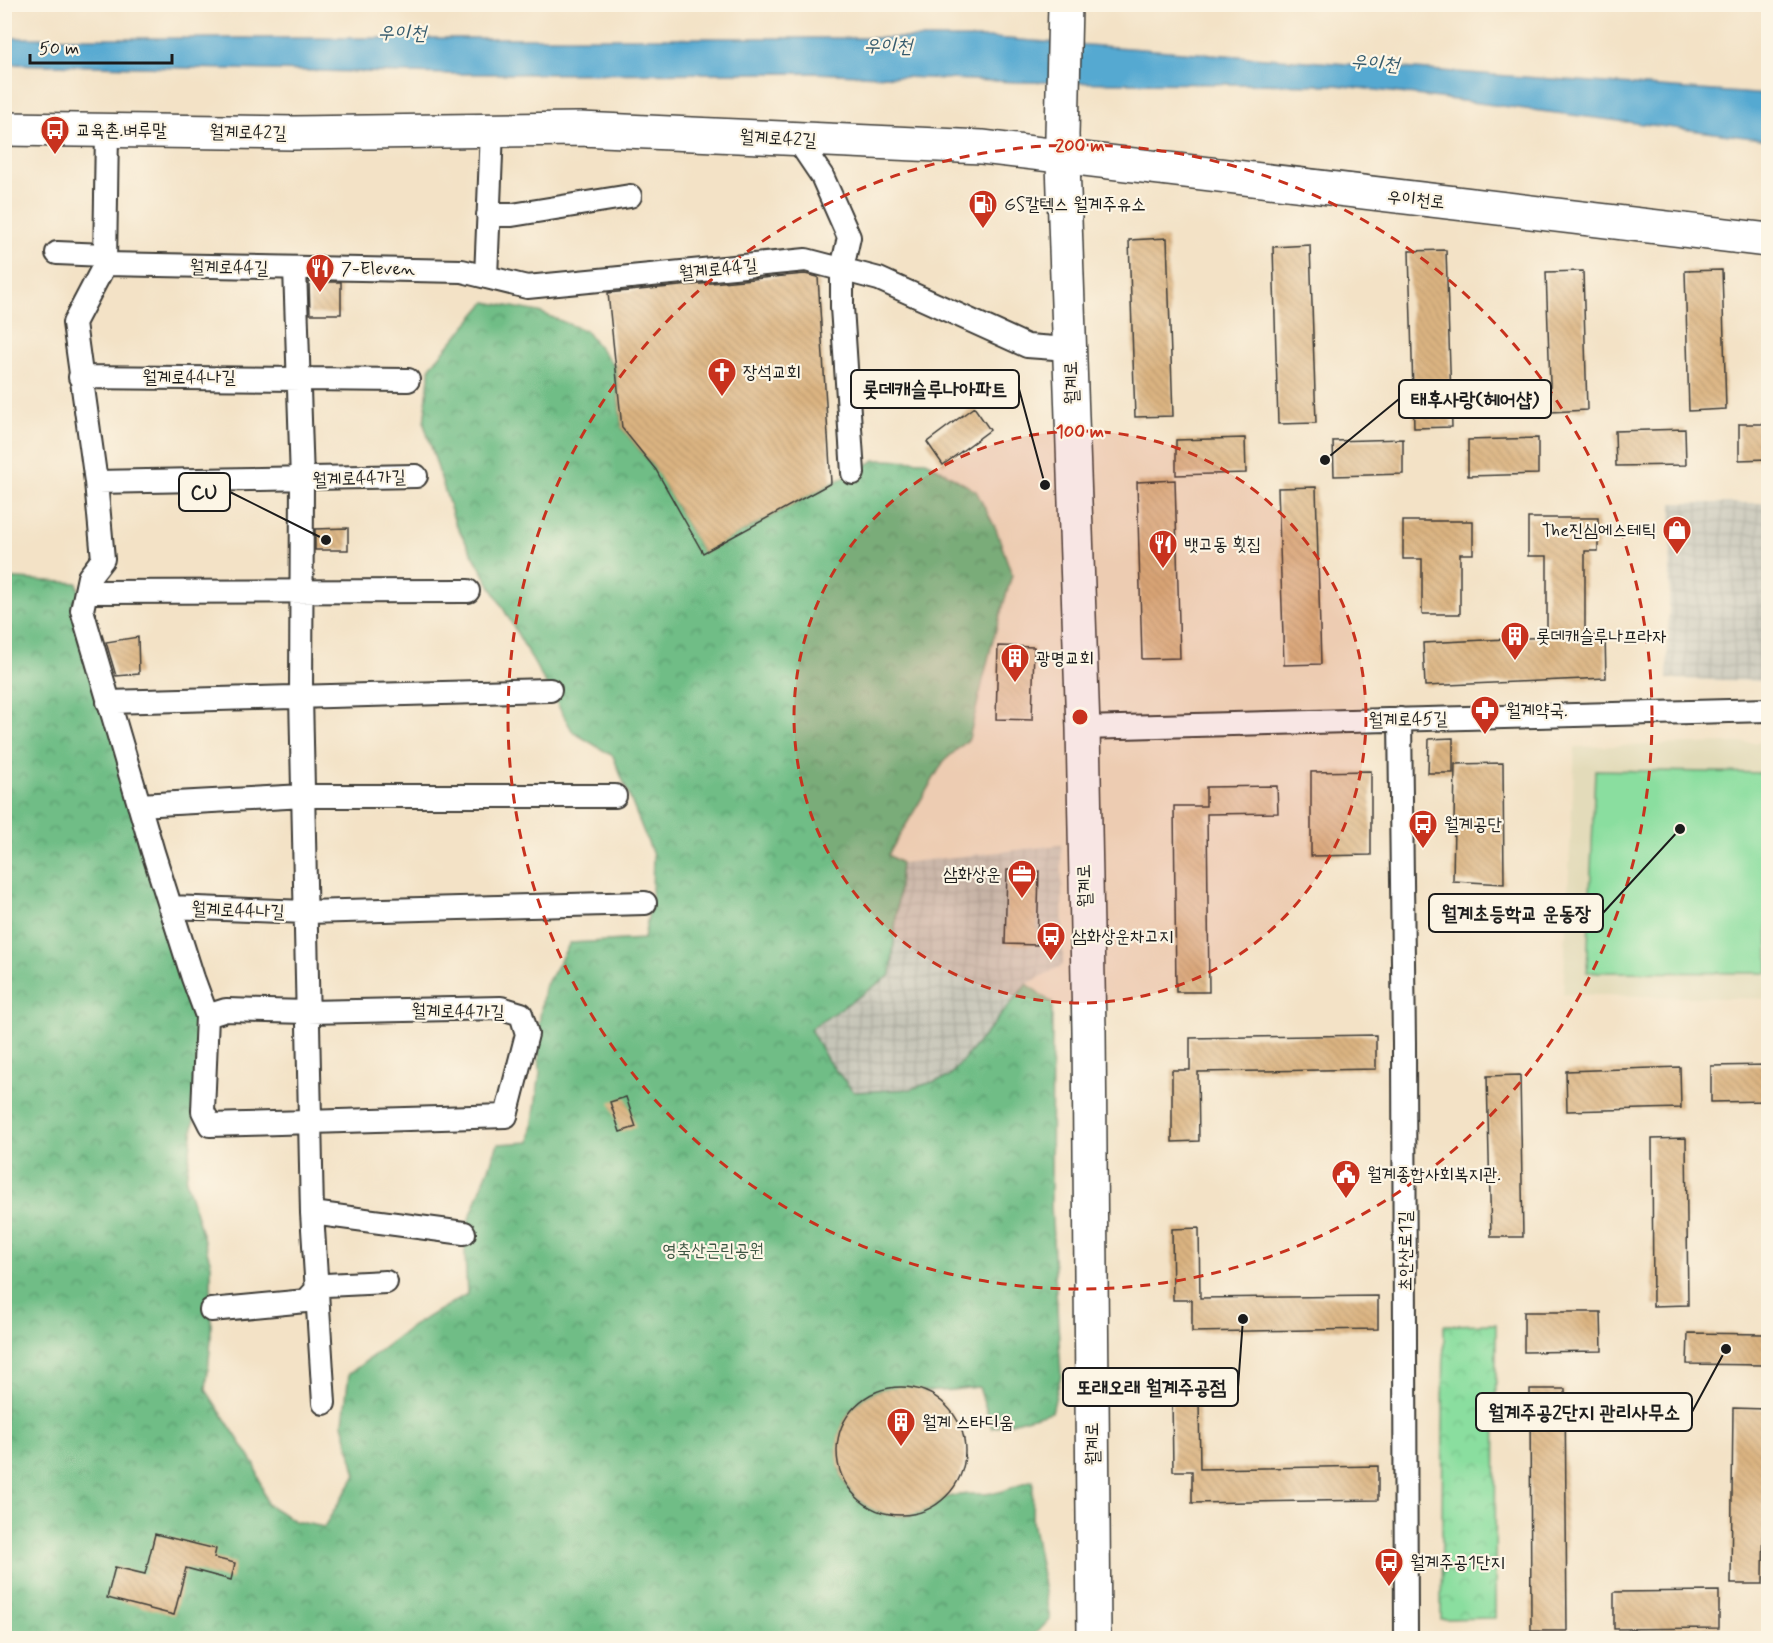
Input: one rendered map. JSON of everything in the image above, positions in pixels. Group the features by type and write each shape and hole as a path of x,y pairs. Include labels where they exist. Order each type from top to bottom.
{"street":[{"name":"월계로","path":"1065,10 1063,147 1083,728 1089,1031 1094,1638"},
{"name":"월계로42길","path":"4,129 293,133 580,129 982,147 1063,147"},
{"path":"105,259 106,130"},
{"path":"486,277 492,130"},
{"path":"797,139 822,176 849,237 842,269 853,473"},
{"name":"우이천로","path":"1063,147 1768,240"},
{"path":"488,215 512,215 630,196"},
{"name":"월계로44길","path":"57,253 105,259 295,268 462,271 527,287 806,260 879,279 1027,346 1069,349"},
{"name":"월계로44나길","path":"105,259 74,323 96,482 103,559 89,577 82,610 170,907 207,1016 203,1111 210,1125 310,1122"},
{"name":"월계로44가길","path":"295,268 302,480 301,695 312,1214 324,1403"},
{"name":"월계로44나길","path":"80,376 299,378"},
{"path":"299,378 408,380"},
{"name":"월계로44가길","path":"302,480 416,476"},
{"path":"96,482 302,480"},
{"path":"86,592 302,589 468,591"},
{"path":"108,702 550,690"},
{"name":"월계로45길","path":"1083,728 1768,710"},
{"name":"초안산로1길","path":"1400,719 1404,1055 1406,1638"},
{"path":"139,805 304,796 615,796"},
{"path":"306,912 645,903"},
{"name":"월계로44나길","path":"170,907 306,912"},
{"name":"월계로44가길","path":"308,1012 501,1008 521,1014 527,1034 506,1116 310,1122"},
{"path":"207,1016 226,1010 308,1012"},
{"path":"312,1214 464,1233"},
{"path":"211,1310 306,1301 317,1289 326,1285 386,1282"}],"shaded area":[{"path":"1672,503 1768,503 1768,681 1667,679"},
{"path":"1768,742 1768,999 1563,994 1575,747"},
{"path":"1061,845 1063,965 1027,984 949,1077 910,1089 854,1092 828,1061 810,1029 891,975 901,863"}],"green space":[{"name":"영축산근린공원","path":"486,302 539,312 586,331 615,367 622,428 656,470 703,553 875,460 926,461 976,491 996,529 1012,575 992,643 969,739 944,761 888,855 901,863 891,975 810,1029 828,1061 854,1092 910,1089 949,1077 1027,984 1052,1003 1051,1205 1061,1375 1052,1412 992,1428 979,1387 938,1391 891,1388 871,1394 855,1406 844,1422 838,1440 838,1459 842,1477 852,1493 866,1506 885,1514 903,1516 916,1514 928,1510 946,1498 999,1492 1033,1480 1032,1521 1050,1620 1030,1638 5,1638 4,578 77,583 198,1018 195,1112 186,1180 211,1264 211,1340 206,1390 255,1465 267,1504 294,1521 324,1527 356,1475 343,1423 349,1374 412,1326 467,1294 464,1233 498,1144 530,1142 540,1073 538,1032 544,988 570,943 644,939 652,894 653,855 613,756 573,732 455,523 424,424 430,367"},
{"path":"1595,770 1766,773 1768,973 1587,972"},
{"path":"1496,1324 1495,1618 1441,1619 1444,1325"}],"water":[{"name":"우이천","path":"5,38 993,38 1768,95 1768,140 1336,85 1016,82 814,73 451,74 5,64"}],"building":[{"path":"1167,238 1173,416 1135,417 1129,240"},
{"path":"1310,245 1316,423 1278,424 1273,247"},
{"path":"1446,250 1452,427 1414,428 1409,251"},
{"path":"1722,270 1726,409 1689,411 1685,271"},
{"path":"1583,271 1587,410 1551,412 1546,272"},
{"name":"장석교회","path":"805,274 818,277 831,483 703,553 656,470 622,428 608,293"},
{"path":"309,282 341,282 341,314 310,314"},
{"path":"974,407 990,430 943,465 927,442"},
{"path":"1739,424 1768,424 1768,459 1739,460"},
{"path":"1685,429 1686,465 1616,466 1615,431"},
{"path":"1245,438 1246,473 1176,475 1176,440"},
{"path":"1538,438 1538,474 1468,476 1468,440"},
{"path":"1403,439 1403,474 1334,476 1333,441"},
{"path":"1175,480 1180,658 1142,659 1137,482"},
{"path":"1316,487 1321,664 1284,665 1278,488"},
{"path":"1528,518 1598,518 1598,551 1585,551 1585,636 1605,635 1606,678 1425,686 1423,643 1547,637 1547,556 1528,556"},
{"path":"1403,521 1473,521 1473,554 1460,554 1460,614 1422,614 1422,559 1403,559"},
{"path":"348,528 348,550 315,550 315,529"},
{"path":"138,637 139,674 116,676 106,642"},
{"name":"광명교회","path":"998,646 1034,647 1032,720 996,719"},
{"path":"1453,738 1453,773 1428,773 1429,739"},
{"path":"1503,763 1504,884 1453,881 1455,764"},
{"path":"1371,771 1371,855 1311,856 1311,772"},
{"path":"1277,786 1278,813 1207,814 1209,992 1176,992 1174,806 1206,806 1206,787"},
{"path":"1007,870 1039,871 1037,945 1005,944"},
{"path":"1376,1035 1376,1069 1198,1072 1199,1141 1172,1142 1172,1070 1190,1070 1190,1038"},
{"path":"1768,1065 1768,1101 1711,1102 1711,1066"},
{"path":"1680,1067 1681,1108 1567,1111 1566,1071"},
{"path":"1520,1075 1523,1237 1491,1237 1487,1076"},
{"path":"626,1097 636,1127 620,1132 610,1102"},
{"path":"1686,1138 1688,1305 1653,1306 1652,1139"},
{"path":"1199,1228 1200,1298 1378,1296 1378,1329 1192,1332 1192,1300 1173,1300 1172,1229"},
{"path":"1524,1312 1601,1312 1602,1351 1524,1352"},
{"path":"1688,1333 1764,1334 1764,1365 1687,1364"},
{"name":"월계 스타디움","path":"901,1387 926,1392 946,1406 960,1426 965,1451 960,1476 946,1496 926,1510 901,1515 876,1510 856,1496 842,1476 837,1451 842,1426 856,1406 876,1392"},
{"path":"1530,1389 1565,1389 1567,1631 1531,1631"},
{"path":"1172,1399 1199,1399 1200,1469 1378,1466 1378,1500 1192,1503 1192,1471 1173,1471"},
{"path":"1733,1408 1765,1409 1763,1584 1731,1584"},
{"path":"155,1534 216,1549 214,1558 235,1563 231,1580 186,1568 174,1615 107,1598 115,1567 145,1574"},
{"path":"1719,1591 1719,1628 1614,1629 1614,1592"}],"place":[{"name":"교육촌.벼루말","path":"55,156"},
{"name":"GS칼텍스 월계주유소","path":"983,230"},
{"name":"7-Eleven","path":"320,294"},
{"name":"장석교회","path":"722,398"},
{"name":"태후사랑(헤어샵)","path":"1325,460"},
{"name":"롯데캐슬루나아파트","path":"1045,485"},
{"name":"CU","path":"326,540"},
{"name":"The진심에스테틱","path":"1677,556"},
{"name":"뱃고동 횟집","path":"1163,570"},
{"name":"롯데캐슬루나프라자","path":"1515,662"},
{"name":"광명교회","path":"1015,684"},
{"name":"월계약국.","path":"1485,736"},
{"name":"월계초등학교 운동장","path":"1680,829"},
{"name":"월계공단","path":"1423,850"},
{"name":"삼화상운","path":"1022,900"},
{"name":"삼화상운차고지","path":"1051,962"},
{"name":"월계종합사회복지관.","path":"1346,1200"},
{"name":"또래오래 월계주공점","path":"1243,1319"},
{"name":"월계주공2단지 관리사무소","path":"1726,1349"},
{"name":"월계 스타디움","path":"901,1448"},
{"name":"월계주공1단지","path":"1389,1588"}]}
